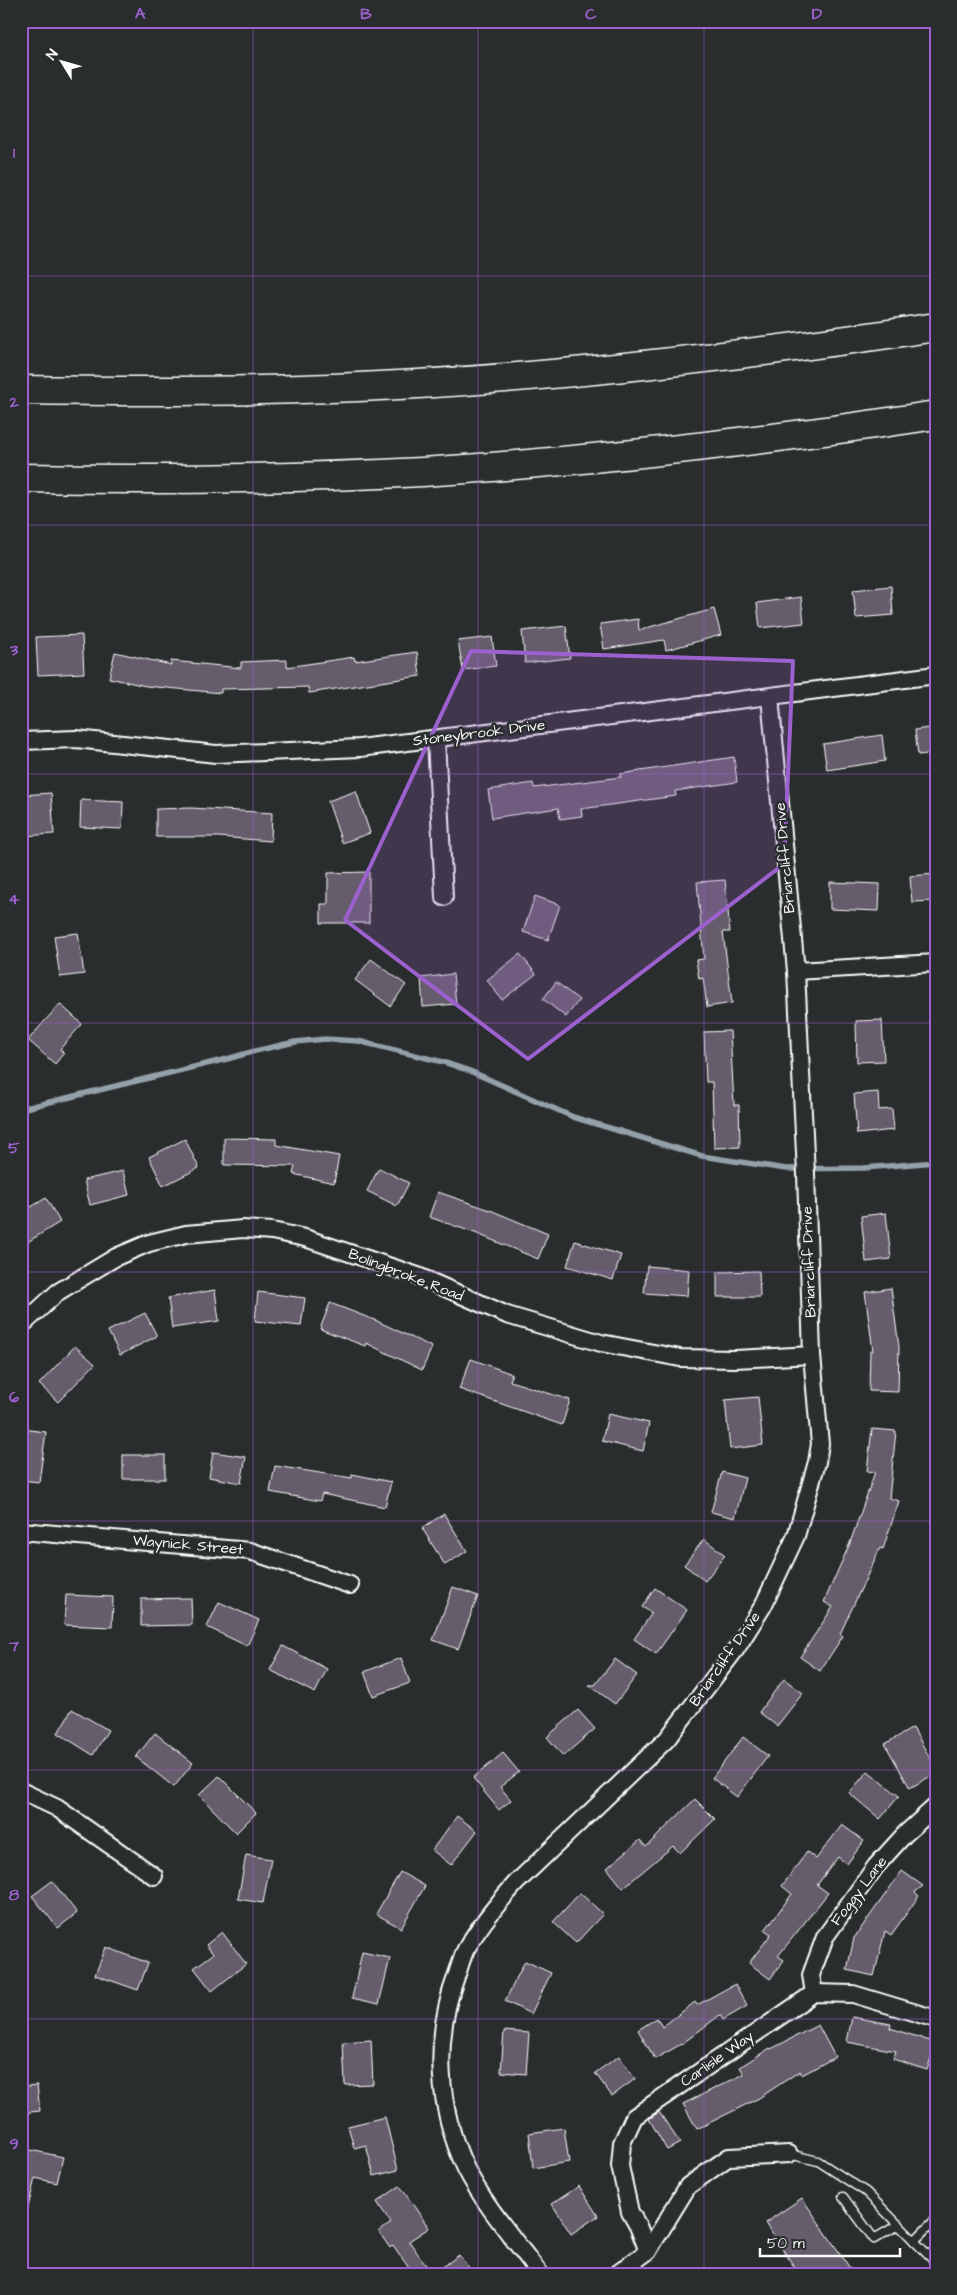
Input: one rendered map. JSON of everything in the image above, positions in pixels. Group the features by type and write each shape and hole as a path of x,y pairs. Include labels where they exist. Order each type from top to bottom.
{"highway":[{"path":"21,390 165,392 426,384 686,362 936,327"},
{"path":"21,478 155,480 431,471 558,462 695,449 936,416"}],"street":[{"name":"Stoneybrook Drive","path":"21,741 76,739 216,754 360,748 936,675"},
{"name":"Briarcliff Drive","path":"540,2274 485,2199 467,2170 457,2147 447,2115 441,2073 442,2031 448,1998 466,1950 493,1908 516,1883 667,1740 736,1649 763,1606 796,1536 820,1444 812,1355 806,1174 796,971 770,697"},
{"path":"436,739 444,897"},
{"path":"796,971 936,962"},
{"name":"Bolingbroke Road","path":"21,1326 58,1292 116,1257 149,1243 186,1234 243,1229 272,1231 305,1238 418,1276 507,1315 601,1343 680,1358 735,1359 812,1355"},
{"name":"Waynick Street","path":"21,1531 250,1550 350,1585"},
{"path":"21,1791 57,1808 154,1876"},
{"name":"Foggy Lane","path":"814,1992 811,1975 825,1937 876,1866 905,1834 936,1806"},
{"path":"814,1992 853,1994 936,2019"},
{"name":"Carlisle Way","path":"648,2251 630,2212 620,2166 622,2143 634,2117 814,1992"},
{"path":"617,2274 648,2251 688,2186 729,2157 789,2154"}],"lane":[{"path":"789,2154 818,2161 858,2186 936,2263"},
{"path":"843,2197 874,2239 898,2225"},
{"path":"914,2241 936,2219"}],"highlighted area":[{"path":"471,651 793,661 784,864 528,1059 345,920"}],"building":[{"path":"891,586 893,615 856,618 853,590"},
{"path":"801,597 804,623 760,628 757,603"},
{"path":"714,609 721,635 666,650 664,640 604,649 600,624 638,619 639,630"},
{"path":"566,626 570,658 525,663 522,631"},
{"path":"82,635 84,673 38,675 36,637"},
{"path":"492,637 496,666 463,670 458,641"},
{"path":"115,652 171,665 171,661 241,668 241,662 287,660 287,667 354,657 355,661 417,652 420,676 309,693 308,687 221,689 221,693 146,686 109,678"},
{"path":"936,727 936,753 918,755 915,730"},
{"path":"882,735 885,761 827,770 823,744"},
{"path":"734,757 737,782 675,791 676,796 581,809 582,816 560,819 558,808 492,818 488,790 533,783 534,788 621,777 620,774"},
{"path":"356,791 370,833 342,843 328,801"},
{"path":"51,793 54,834 21,836 21,795"},
{"path":"81,800 123,802 122,829 80,827"},
{"path":"191,808 272,813 271,841 218,837 156,837 156,809"},
{"path":"369,872 369,923 321,923 321,904 328,904 328,873"},
{"path":"936,874 936,901 912,902 910,876"},
{"path":"725,880 730,932 723,932 732,1003 707,1007 703,978 699,979 696,960 704,959 697,882"},
{"path":"830,882 880,884 879,911 830,909"},
{"path":"535,896 560,905 548,940 523,932"},
{"path":"78,933 84,974 60,977 54,936"},
{"path":"520,954 536,974 502,1000 487,980"},
{"path":"371,959 406,985 390,1006 355,980"},
{"path":"453,974 456,1004 423,1007 421,978"},
{"path":"556,982 579,1000 566,1017 543,999"},
{"path":"60,1004 82,1024 60,1049 64,1053 55,1064 28,1040"},
{"path":"882,1020 884,1061 857,1062 856,1021"},
{"path":"730,1031 734,1105 739,1105 740,1147 714,1148 712,1082 706,1082 704,1032"},
{"path":"878,1092 879,1110 892,1109 894,1130 857,1134 854,1094"},
{"path":"224,1138 276,1139 276,1145 339,1156 334,1183 293,1174 295,1166 224,1165"},
{"path":"185,1139 199,1168 163,1186 149,1157"},
{"path":"379,1168 409,1183 397,1206 367,1191"},
{"path":"123,1171 129,1195 90,1205 84,1180"},
{"path":"438,1192 490,1210 548,1234 538,1259 475,1233 429,1217"},
{"path":"46,1198 60,1222 21,1246 21,1213"},
{"path":"886,1213 891,1259 866,1262 861,1216"},
{"path":"575,1241 621,1255 613,1280 567,1266"},
{"path":"647,1266 689,1270 687,1296 644,1293"},
{"path":"759,1271 760,1297 717,1297 717,1272"},
{"path":"891,1288 899,1347 898,1392 869,1391 870,1351 873,1351 865,1292"},
{"path":"215,1290 219,1321 172,1328 168,1298"},
{"path":"258,1292 305,1298 301,1326 255,1321"},
{"path":"330,1303 377,1321 432,1347 422,1370 366,1343 365,1346 320,1329"},
{"path":"145,1313 157,1336 120,1355 108,1331"},
{"path":"75,1346 95,1364 58,1402 39,1384"},
{"path":"471,1359 512,1374 510,1381 570,1400 562,1425 459,1389"},
{"path":"758,1397 763,1445 730,1449 725,1400"},
{"path":"608,1414 649,1423 643,1451 602,1441"},
{"path":"21,1429 46,1432 39,1482 21,1480"},
{"path":"872,1429 896,1431 889,1498 899,1501 883,1549 880,1548 840,1634 843,1636 820,1671 800,1657 833,1607 824,1602 850,1543 875,1472 867,1471"},
{"path":"213,1452 246,1457 241,1483 209,1477"},
{"path":"123,1455 165,1455 165,1479 123,1479"},
{"path":"275,1466 352,1478 352,1474 391,1482 385,1507 322,1494 320,1501 270,1492"},
{"path":"722,1472 745,1478 735,1518 711,1512"},
{"path":"444,1514 467,1551 445,1565 422,1528"},
{"path":"704,1539 725,1555 705,1581 684,1565"},
{"path":"453,1587 478,1596 458,1649 433,1640"},
{"path":"655,1588 687,1610 656,1654 634,1639 652,1613 642,1607"},
{"path":"66,1595 113,1597 112,1627 64,1625"},
{"path":"191,1598 192,1625 141,1626 141,1599"},
{"path":"219,1602 259,1620 247,1646 207,1627"},
{"path":"283,1646 327,1669 315,1693 270,1670"},
{"path":"401,1658 410,1683 373,1696 364,1672"},
{"path":"615,1659 637,1675 615,1704 589,1685 595,1685"},
{"path":"784,1679 803,1693 777,1726 759,1712"},
{"path":"72,1709 108,1730 93,1755 58,1733"},
{"path":"578,1710 595,1729 563,1756 547,1737"},
{"path":"913,1728 936,1769 936,1773 910,1788 885,1744"},
{"path":"155,1733 193,1763 174,1787 136,1757"},
{"path":"743,1737 768,1756 737,1797 712,1778"},
{"path":"503,1753 519,1772 500,1787 511,1800 499,1810 473,1778"},
{"path":"868,1771 899,1796 880,1819 849,1793"},
{"path":"219,1776 256,1813 236,1833 199,1795"},
{"path":"695,1799 715,1819 680,1853 673,1846 623,1888 607,1868 640,1840 646,1847"},
{"path":"457,1816 477,1831 451,1865 432,1850"},
{"path":"842,1825 864,1841 847,1864 838,1857 817,1885 828,1893 778,1956 784,1960 770,1979 749,1963 771,1934 765,1930 792,1894 782,1886 807,1852 816,1859"},
{"path":"246,1855 271,1859 263,1903 238,1899"},
{"path":"902,1871 923,1886 915,1892 919,1896 891,1935 885,1931 874,1976 847,1970 854,1938"},
{"path":"400,1872 425,1886 401,1928 376,1914"},
{"path":"52,1881 77,1913 58,1928 32,1896"},
{"path":"580,1893 603,1914 576,1943 553,1922"},
{"path":"222,1932 246,1964 212,1991 194,1968 213,1954 206,1945"},
{"path":"106,1947 148,1963 138,1990 95,1975"},
{"path":"362,1952 390,1958 379,2004 352,1998"},
{"path":"525,1961 551,1973 531,2014 505,2001"},
{"path":"735,1984 747,2006 723,2020 720,2015 683,2043 655,2059 638,2030 657,2018 662,2027 695,2002 697,2005"},
{"path":"852,2017 891,2024 890,2028 936,2043 927,2070 893,2059 896,2051 847,2042"},
{"path":"818,2025 835,2057 802,2075 800,2071 759,2098 697,2129 683,2104 744,2074 740,2067 770,2048"},
{"path":"504,2031 529,2033 526,2074 501,2072"},
{"path":"371,2040 373,2084 345,2085 343,2042"},
{"path":"619,2056 635,2079 612,2096 595,2073"},
{"path":"37,2085 40,2111 21,2113 21,2087"},
{"path":"659,2112 680,2143 667,2150 649,2119"},
{"path":"385,2117 398,2170 374,2176 366,2145 354,2148 348,2126"},
{"path":"564,2128 569,2162 533,2168 529,2133"},
{"path":"21,2148 63,2157 57,2183 35,2178 27,2212 21,2211"},
{"path":"400,2186 429,2228 409,2241 432,2274 413,2274 393,2245 390,2248 379,2232 391,2223 377,2202"},
{"path":"579,2186 598,2216 571,2234 552,2204"},
{"path":"802,2198 854,2274 799,2274 765,2223"},
{"path":"459,2255 474,2274 433,2274"}],"waterway":[{"path":"21,1109 255,1051 295,1042 325,1039 358,1041 443,1062 470,1071 573,1117 702,1156 786,1169 864,1168 936,1162"}]}
